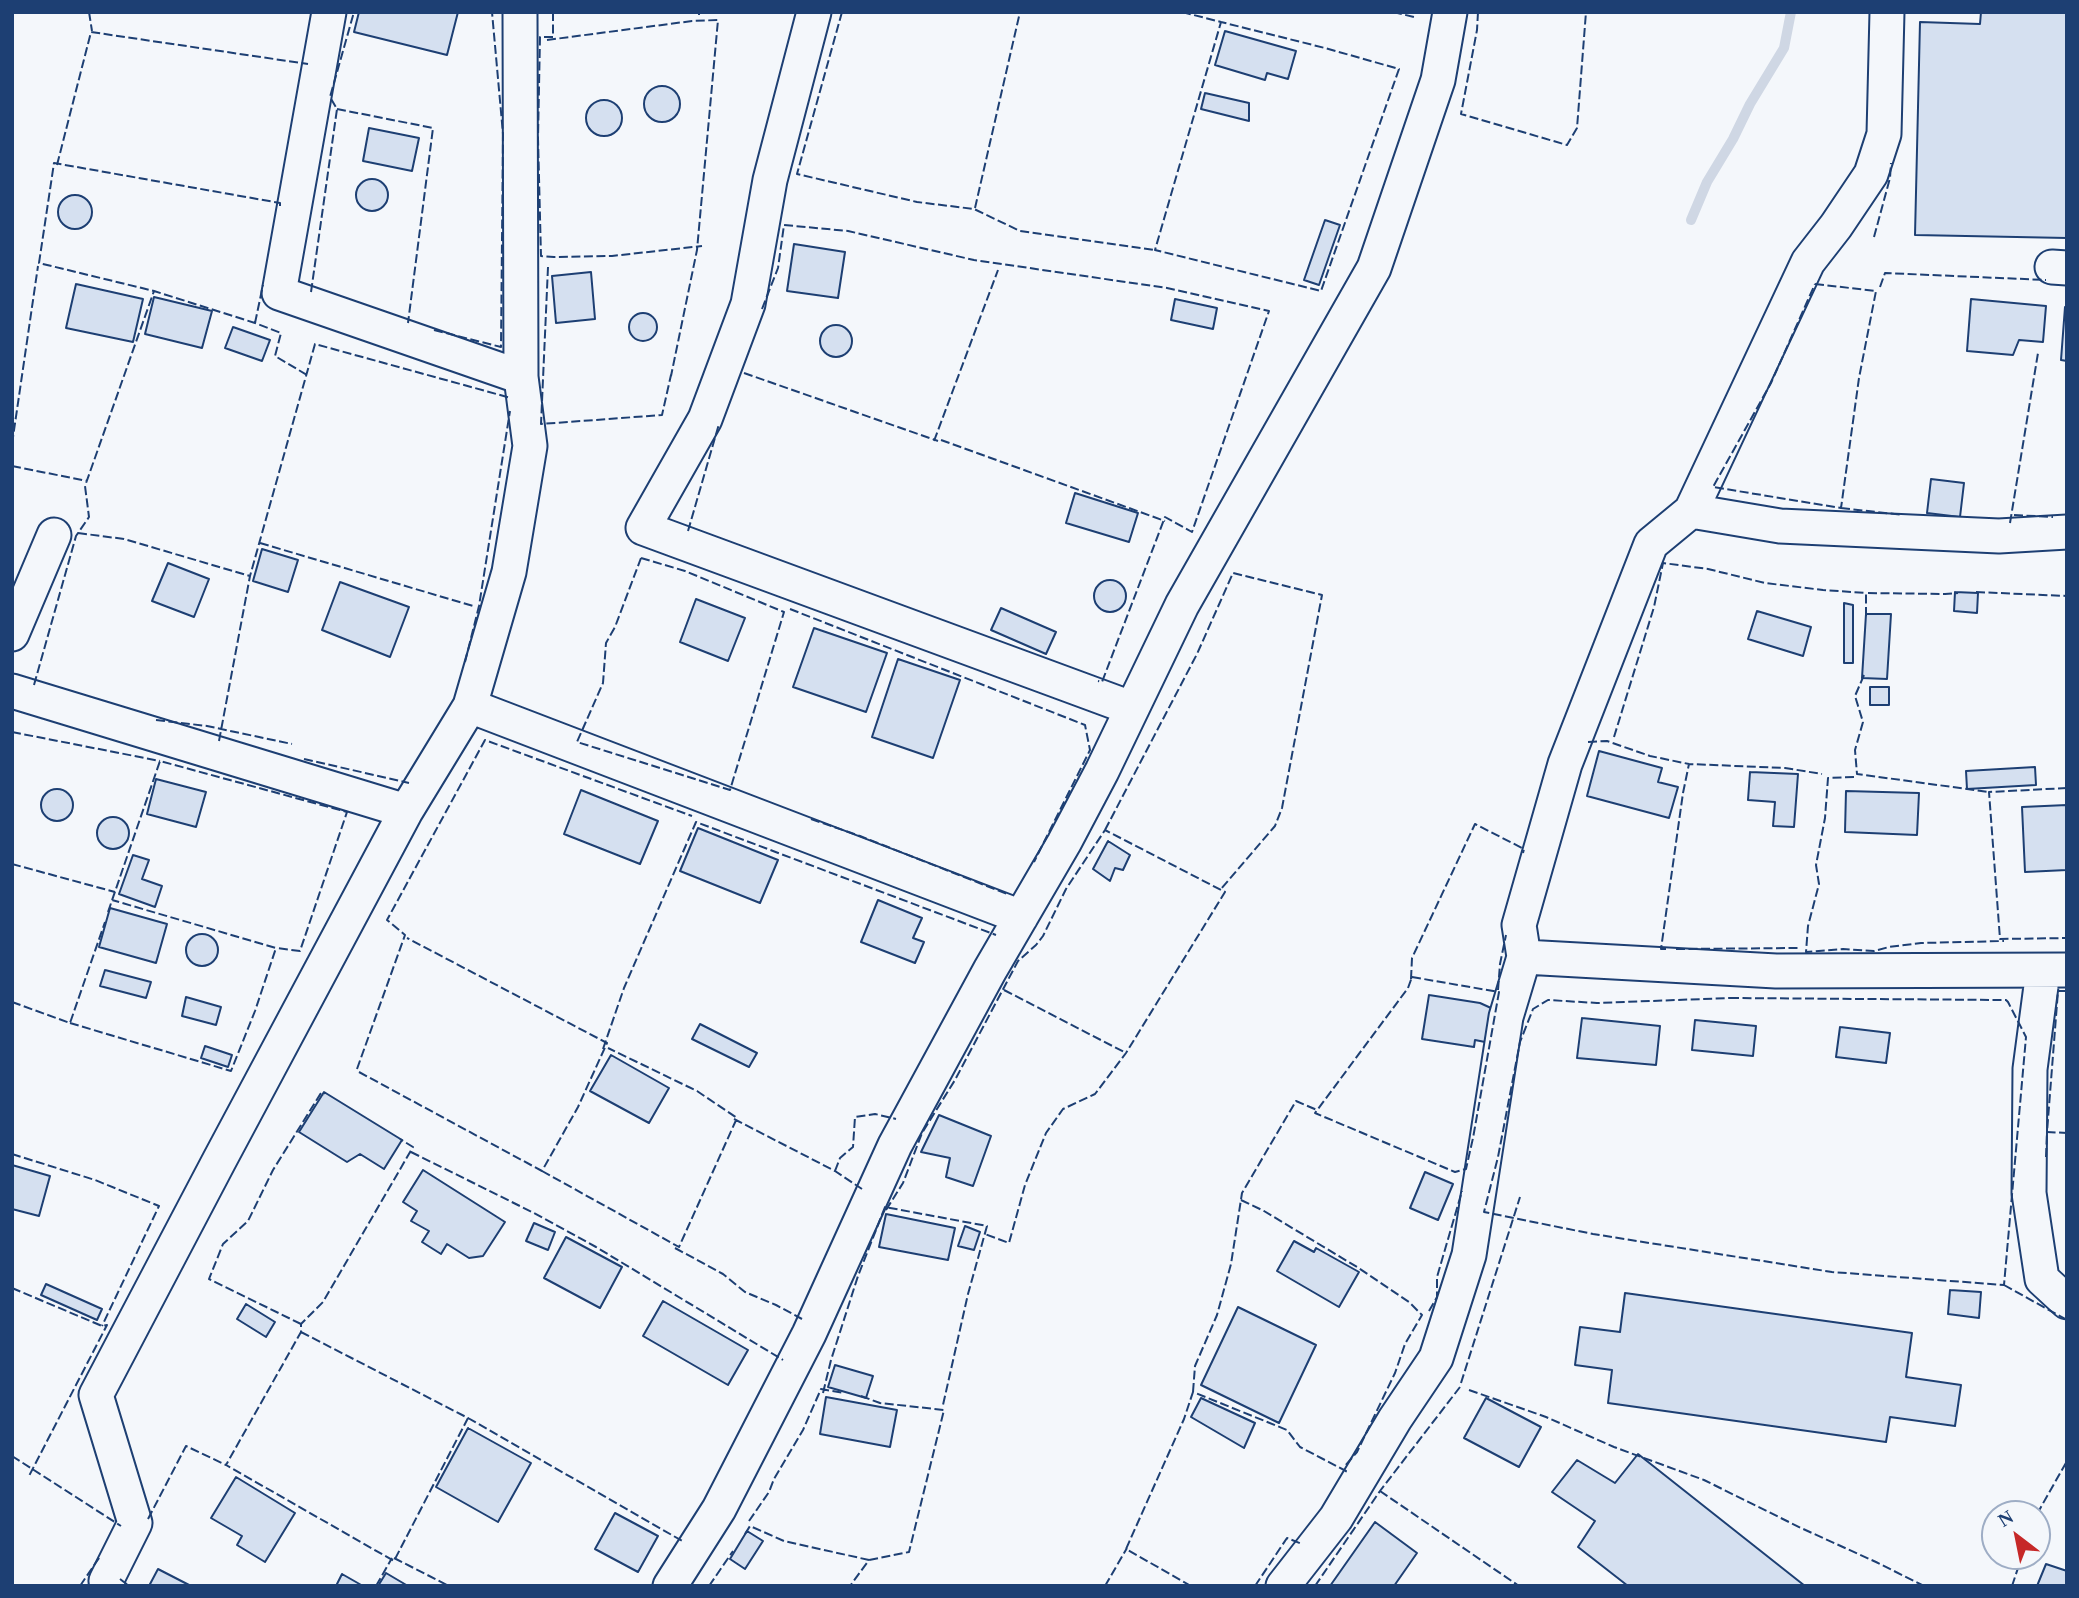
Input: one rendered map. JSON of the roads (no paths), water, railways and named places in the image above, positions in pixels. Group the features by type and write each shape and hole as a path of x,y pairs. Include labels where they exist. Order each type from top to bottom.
{"street":[{"path":"329,12 279,293 521,377"},
{"path":"108,1586 106,1581 135,1523 96,1395 407,811 470,706 509,572 530,446 521,377 520,12"},
{"path":"814,12 770,180 748,304 705,419 643,528 1131,708"},
{"path":"670,1586 719,1509 808,1334 895,1145 1064,843 1182,605 1374,268 1438,80 1450,12"},
{"path":"1283,1586 1336,1518 1395,1419 1436,1358 1469,1255 1506,1017 1524,957 1519,925 1564,764 1651,544 1690,511 1808,262 1871,174 1884,134 1887,12"},
{"path":"1690,511 1780,526 1999,536 2067,532"},
{"path":"12,634 54,535"},
{"path":"12,691 407,811"},
{"path":"470,706 1021,917"},
{"path":"1524,957 1776,971 2055,970 2030,1069 2029,1193 2042,1279 2067,1302"}],"waterway":[{"path":"1691,220 1707,182 1784,48 1791,12"}]}
